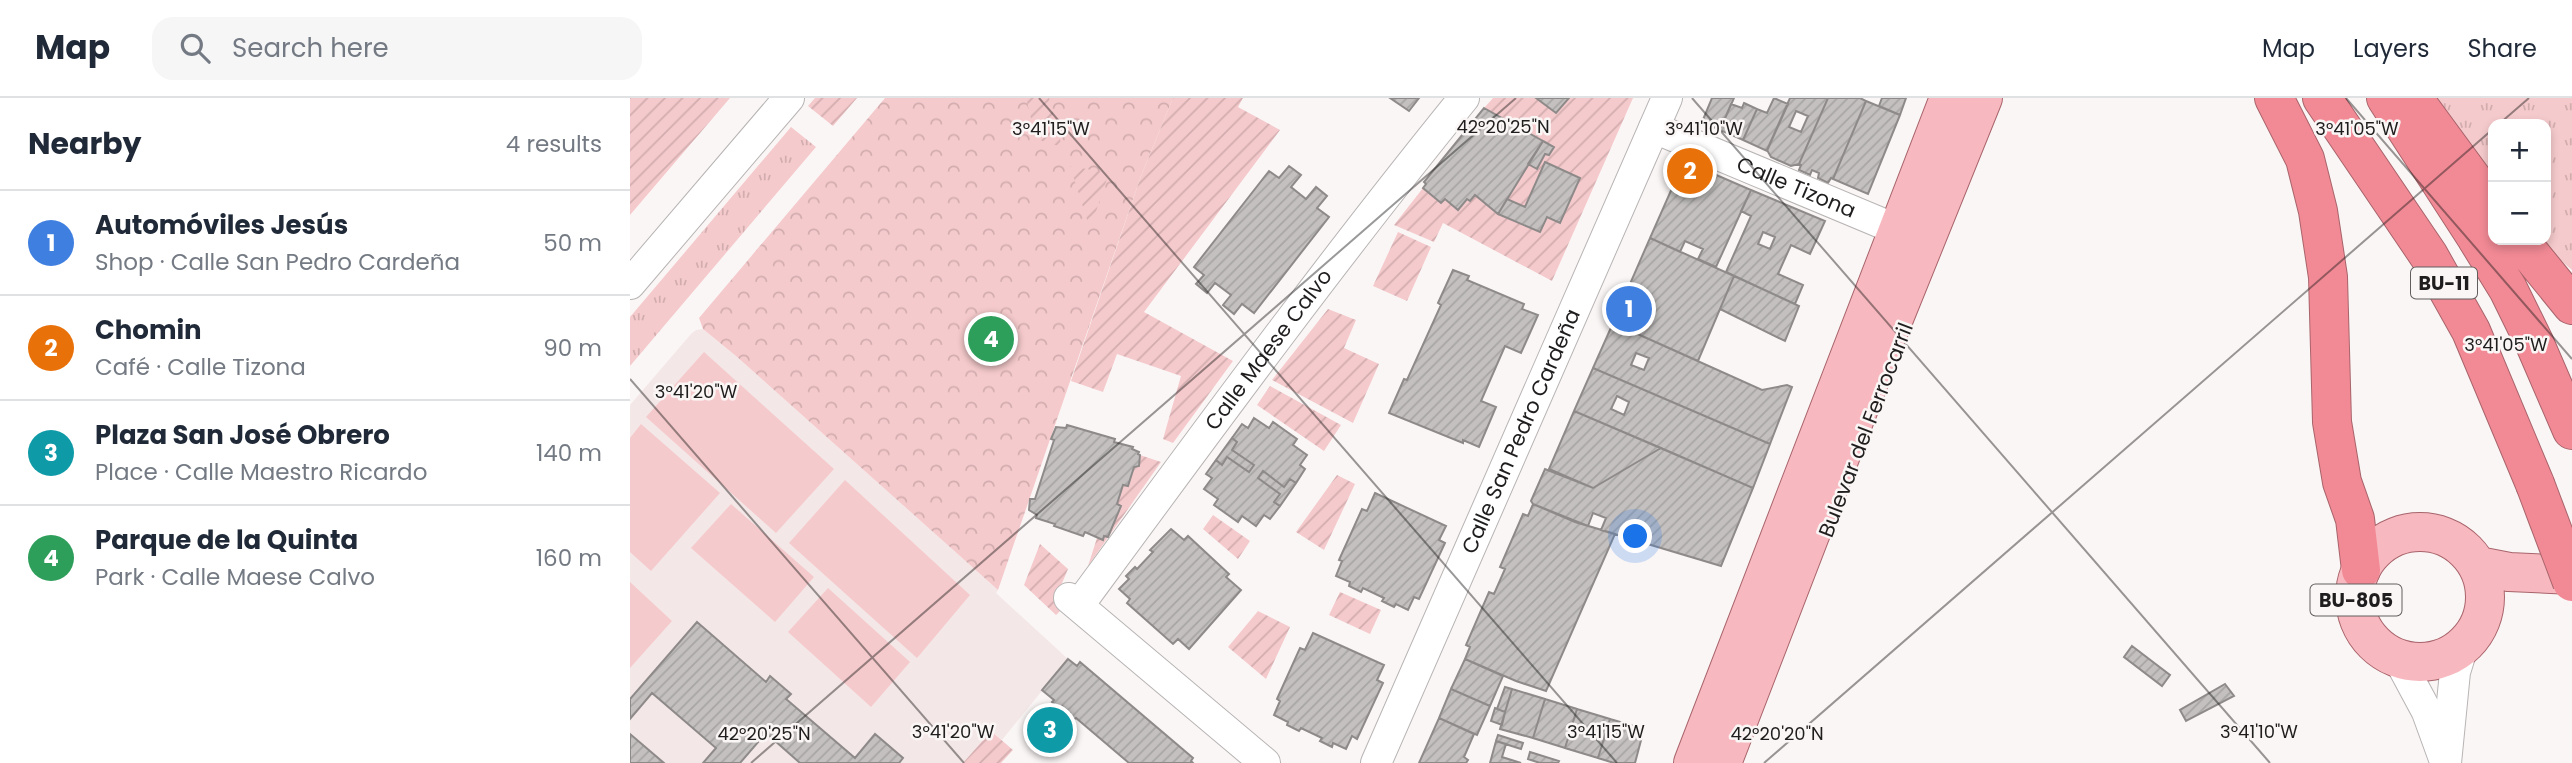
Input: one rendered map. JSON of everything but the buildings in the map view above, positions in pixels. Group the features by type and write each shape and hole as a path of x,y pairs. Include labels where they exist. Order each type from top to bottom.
{"highway":[{"path":"2274,98 2305,159 2318,211 2328,277 2332,422 2343,482 2355,519 2361,570"},
{"name":"BU-11","path":"2322,98 2435,267 2471,331 2535,484 2567,578"},
{"name":"BU-11","path":"2386,98 2508,289 2572,430"},
{"path":"2413,98 2488,200"},
{"path":"2523,245 2572,305"}],"main road":[{"name":"Bulevar del Ferrocarril","path":"1693,763 1891,228 1949,98"},
{"name":"Bulevar del Ferrocarril","path":"1722,763 1886,338 1983,98"},
{"name":"BU-805","path":"2398,658 2379,648 2365,632 2357,612 2355,590 2361,570 2372,553 2389,540 2408,533 2429,533 2449,538 2465,550 2478,566"},
{"path":"2398,658 2414,662 2432,661 2449,656 2463,646 2477,629 2485,608 2484,586 2478,566 2567,578"},
{"path":"2485,608 2567,578"}],"street":[{"path":"630,284 789,98"},
{"name":"Calle Maese Calvo","path":"1265,763 1074,601 1380,201 1464,98"},
{"name":"Calle San Pedro Cardeña","path":"1376,763 1667,98"},
{"name":"Bulevar del Ferrocarril","path":"1677,763 1776,499 1891,228 1934,98"},
{"name":"Bulevar del Ferrocarril","path":"1962,151 1959,126 1970,98"},
{"name":"Bulevar del Ferrocarril","path":"1738,763 1856,452 1997,98"},
{"name":"Calle Tizona","path":"1654,128 1891,228"},
{"path":"2445,763 2455,672 2463,646"},
{"path":"2398,658 2427,712 2445,763"}],"shaded area":[{"path":"703,329 998,590 996,593 1068,659 1002,740 991,731 963,763 630,763 630,405 691,334"}],"green space":[{"path":"630,98 730,98 630,215"},
{"path":"815,98 857,98 833,126 808,106"},
{"path":"885,98 1173,98 1141,176 998,590 703,329 699,318"},
{"path":"1026,98 1049,98 1062,147 1036,139"},
{"path":"1173,98 1243,98 1238,107 1280,130 1144,312 1233,361 1173,443 1163,439 1181,376 1117,354 1103,392 1071,381 1141,176"},
{"path":"1493,98 1633,98 1552,281 1443,223 1434,242 1394,225 1423,188 1441,202 1445,199 1458,210 1467,199 1470,201 1475,195 1498,214 1484,108"},
{"path":"2426,98 2572,98 2572,270 2543,245 2551,245 2551,119 2488,119 2488,180"},
{"path":"791,127 816,147 630,366 630,317"},
{"path":"1070,166 1109,173 1090,229"},
{"path":"1398,232 1431,247 1407,301 1373,286"},
{"path":"1328,309 1356,320 1344,348 1379,364 1353,423 1272,380"},
{"path":"704,352 834,469 776,533 646,417"},
{"path":"1270,386 1341,425 1324,451 1257,405"},
{"path":"641,424 720,493 651,571 630,552 630,438"},
{"path":"1140,455 1161,462 1088,566 1097,538 1103,540 1123,485 1128,486 1134,467 1139,465"},
{"path":"1337,475 1355,484 1324,550 1296,532"},
{"path":"845,480 970,595 917,658 789,543"},
{"path":"731,504 814,577 775,622 691,548"},
{"path":"1213,515 1250,541 1238,559 1203,529"},
{"path":"1040,544 1068,569 1060,588 1061,610 1056,615 1024,585"},
{"path":"630,582 672,621 630,668"},
{"path":"828,588 910,662 871,707 788,632"},
{"path":"1340,592 1381,610 1370,634 1329,615"},
{"path":"1258,611 1290,627 1266,679 1228,647"},
{"path":"991,731 1013,750 1001,763 963,763"}],"place":[{"name":"Chomin","path":"1690,171"},
{"name":"Automóviles Jesús","path":"1629,309"},
{"name":"Parque de la Quinta","path":"991,339"},
{"name":"Plaza San José Obrero","path":"1050,730"}]}
